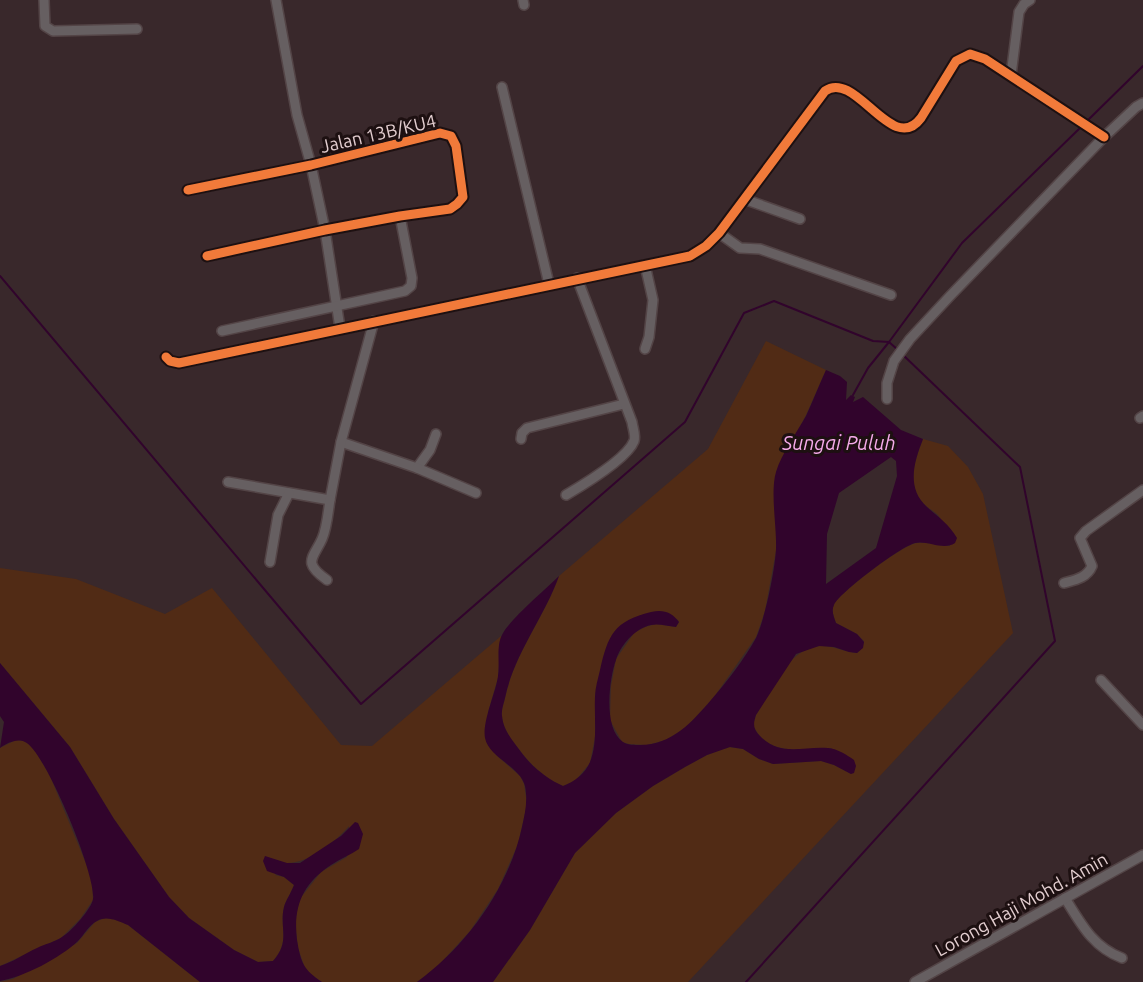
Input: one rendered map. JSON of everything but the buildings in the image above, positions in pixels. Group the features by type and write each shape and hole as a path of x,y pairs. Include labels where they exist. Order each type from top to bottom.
{"street":[{"path":"44,0 45,26 53,31 137,29"},
{"path":"276,0 297,115 326,230 340,328"},
{"path":"1011,75 1019,12 1030,0"},
{"path":"166,357 170,362 179,363 690,256 706,246 719,233 830,87 845,88 891,124 906,129 915,126 956,61 970,54 978,56 1011,75 1104,137"},
{"path":"502,87 549,284"},
{"path":"887,399 886,383 894,361 910,339 1104,137 1143,103"},
{"name":"Jalan 13B/KU4","path":"188,190 311,165 440,133 451,136 456,146 463,197 450,209 400,216"},
{"path":"744,199 800,219"},
{"path":"207,256 400,216 412,279 411,286 405,291 337,304 222,331"},
{"path":"719,233 740,248 760,249 891,295"},
{"path":"645,265 653,300 649,338 645,349"},
{"path":"566,495 596,478 630,448 635,439 633,423 577,278"},
{"path":"327,580 312,565 312,554 323,538 341,442 374,321"},
{"path":"521,439 522,433 527,428 624,404"},
{"path":"417,468 430,450 436,434"},
{"path":"341,442 417,468 476,493"},
{"path":"228,482 330,500"},
{"path":"1064,583 1090,572 1092,566 1080,538 1086,531 1143,490"},
{"path":"270,562 278,515 289,493"},
{"path":"1101,680 1143,724"},
{"name":"Lorong Haji Mohd. Amin","path":"917,982 1143,855"},
{"path":"1065,898 1083,927 1100,947 1122,958"}],"shaded area":[{"path":"766,341 826,370 806,415 776,472 776,551 765,611 756,637 714,697 687,727 666,740 647,745 629,744 622,742 610,720 611,686 616,659 634,633 656,624 676,627 679,622 677,619 640,615 595,694 595,737 590,763 575,781 563,786 556,783 528,760 510,737 503,721 502,709 509,682 522,651 546,607 559,576 708,449"},
{"path":"923,439 948,446 968,467 983,494 1013,633 688,982 493,982 530,930 575,853 616,813 653,786 685,767 707,755 729,747 743,749 773,764 821,761 851,774 831,748 787,749 777,747 767,743 753,725 756,715 782,672 798,655 820,646 857,653 862,648 864,641 857,634 836,623 833,609 839,598 873,569 910,545 921,543 950,546 940,518 923,503 915,488 913,480 915,463"},
{"path":"0,568 76,579 165,614 212,588 341,745 372,746 501,636 498,678 488,712 496,755 520,776 524,784 527,804 518,844 498,889 470,931 437,967 417,982 322,982 306,971 298,948 295,922 299,900 321,872 347,857 349,826 321,851 304,860 287,863 275,875 284,877 294,885 284,907 282,947 273,961 258,962 234,950 189,918 169,897 114,819 70,747 0,663"},
{"path":"16,740 24,741 33,747 50,776 92,878 93,900 80,919 61,938 0,966 0,748"},
{"path":"105,918 128,925 200,982 0,982 13,979 77,943 95,922"}],"water":[{"name":"Sungai Puluh","path":"826,370 847,382 846,400 851,395 855,397 853,402 863,397 901,430 923,439 915,466 916,492 920,500 947,525 957,538 955,543 946,546 920,542 907,546 847,590 834,605 834,616 836,623 857,634 864,642 863,648 857,653 819,646 796,654 756,715 755,729 768,742 792,749 828,748 835,750 854,760 856,766 854,773 851,774 821,761 773,764 743,749 730,747 707,755 653,786 616,813 575,853 530,930 493,982 417,982 453,951 483,913 507,871 522,827 526,802 525,786 517,773 492,751 485,738 485,724 497,683 499,644 506,629 519,613 559,576 546,607 515,666 502,714 504,726 515,744 540,772 551,780 563,786 579,777 588,766 594,746 596,690 606,647 621,625 655,611 670,614 679,622 676,627 657,625 645,627 631,636 624,645 616,660 611,679 609,703 612,726 623,742 633,745 662,741 680,731 717,693 756,638 769,594 775,558 774,480 776,472 785,451 806,416","holes":["891,457 896,461 897,476 876,548 826,584 827,534 839,493"]},
{"path":"0,663 70,747 114,819 169,897 189,918 234,950 258,962 273,961 282,947 284,907 294,885 284,877 267,871 263,861 265,856 287,863 300,863 341,836 355,822 358,823 363,834 359,849 321,872 306,888 298,907 296,928 302,960 307,969 322,982 200,982 128,925 112,919 101,919 94,923 78,941 52,960 30,971 0,981 0,966 66,934 85,914 93,899 92,886 79,842 45,767 34,750 25,742 15,741 0,748 4,722 0,716"}],"waterway":[{"path":"1085,123 1143,66"},
{"path":"853,395 868,368 962,243 1081,127"},
{"path":"0,276 361,704 685,422 744,313 774,301 873,341 889,342 898,350"},
{"path":"746,982 1055,641 1020,467 902,354"}],"cycle path":[{"path":"166,357 170,361 179,363 690,256 706,246 719,233 825,91 837,87 849,91 886,121 898,127 910,127 921,118 956,61 970,54 985,59 1104,137"},
{"path":"188,190 311,165 440,133 451,136 456,146 463,197 450,209 325,230 207,256"}]}
